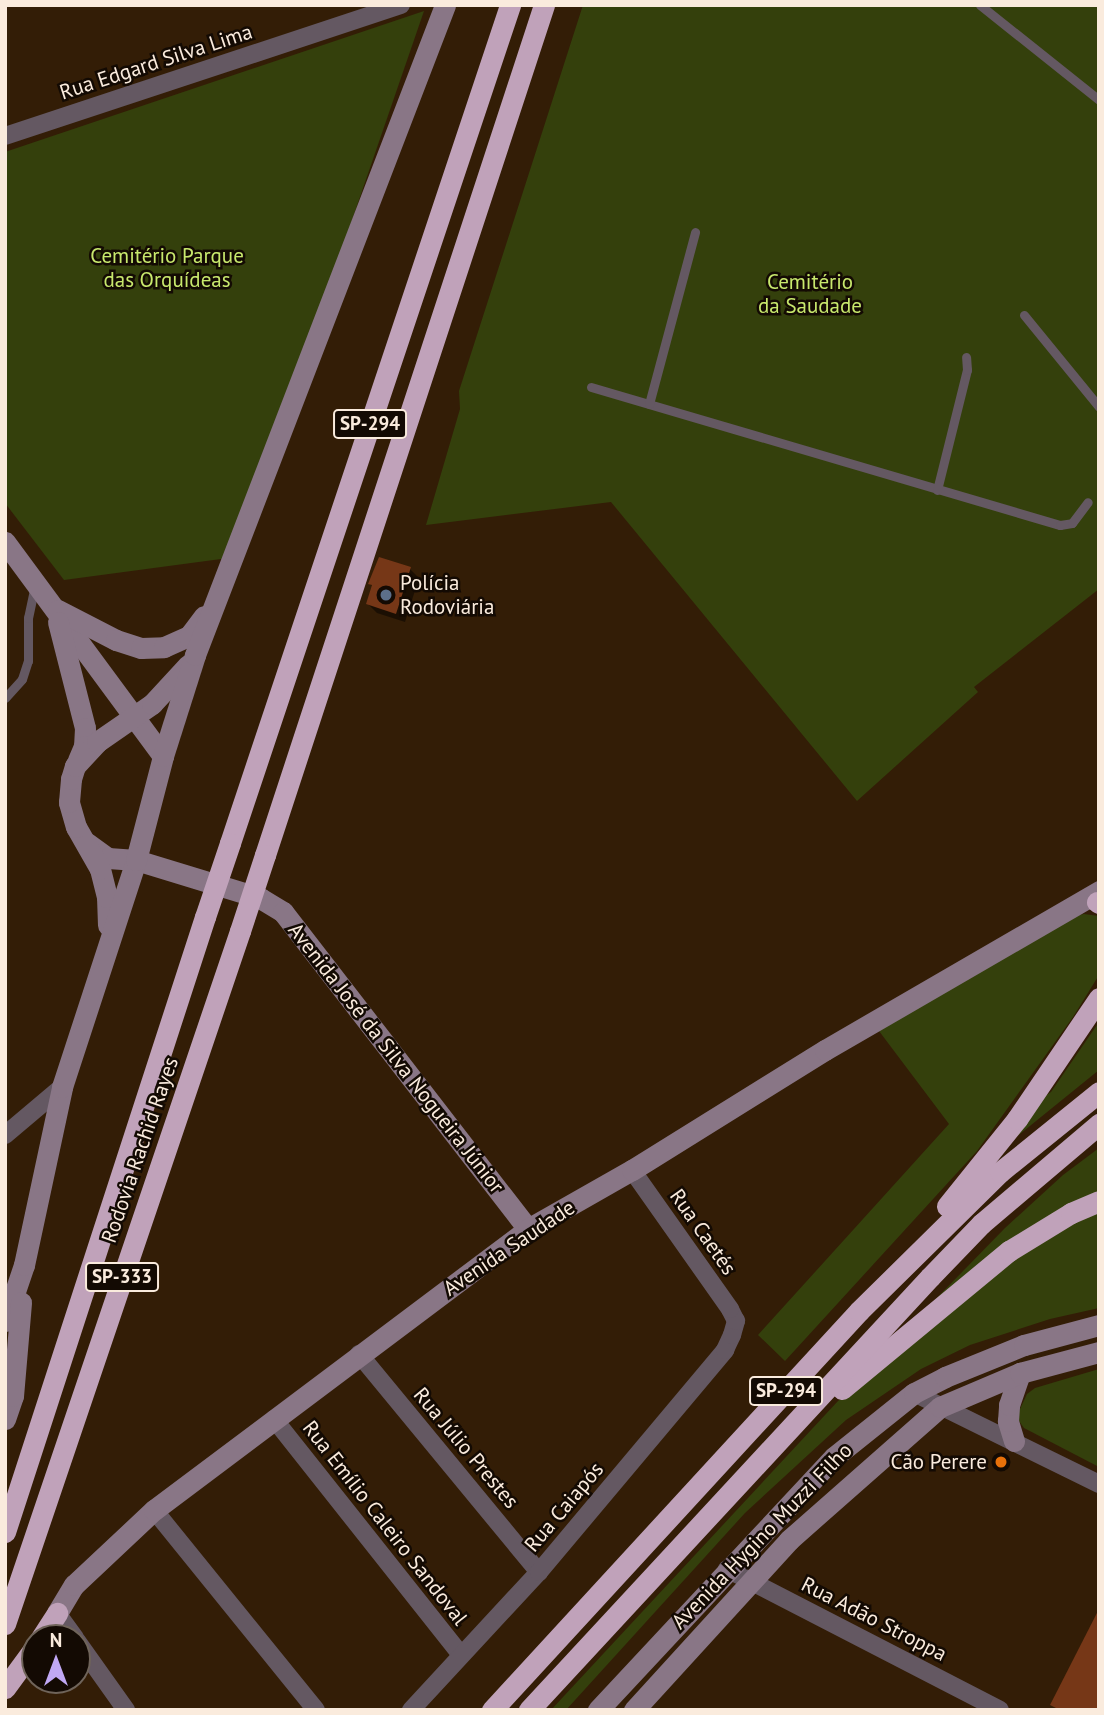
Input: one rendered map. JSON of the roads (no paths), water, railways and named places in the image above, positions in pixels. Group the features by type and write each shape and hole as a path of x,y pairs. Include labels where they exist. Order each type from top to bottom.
{"highway":[{"name":"SP-294","path":"205,917 510,5"},
{"name":"SP-294","path":"240,931 544,5"},
{"name":"Rodovia Rachid Rayes","path":"5,1532 205,917"},
{"name":"Rodovia Rachid Rayes","path":"5,1624 240,931"},
{"path":"859,1311 1010,1128 1099,999"},
{"name":"SP-294","path":"492,1710 859,1311 1000,1172 1099,1092"},
{"name":"SP-294","path":"529,1710 748,1471 981,1224 1099,1124"},
{"path":"748,1471 888,1348 1009,1251 1071,1213 1099,1201"},
{"path":"50,1624 57,1613"},
{"path":"5,1688 21,1666"}],"street":[{"name":"Rua Edgard Silva Lima","path":"5,136 401,5"},
{"path":"5,1321 24,1265 62,1087 108,938 136,860 163,756 195,655 445,5"},
{"path":"5,542 163,756"},
{"path":"53,607 116,640 141,648 164,647 189,636 213,603"},
{"path":"53,607 75,680 85,728 84,746 75,766 69,802 76,827 87,843 103,878 108,938"},
{"path":"75,766 96,742 160,696 195,655"},
{"name":"Avenida José da Silva Nogueira Júnior","path":"87,843 108,858 136,860 260,898 283,912 528,1229"},
{"name":"Avenida Saudade","path":"57,1613 75,1585 154,1510 528,1229 632,1170 825,1050 1044,923 1098,899"},
{"path":"5,1135 62,1087"},
{"name":"Rua Caetés","path":"632,1170 736,1321"},
{"path":"5,1419 13,1396 24,1265"},
{"name":"Rua Caiapós","path":"411,1710 539,1572 725,1350 736,1321"},
{"name":"Avenida Hygino Muzzi Filho","path":"613,1706 727,1569 834,1457 914,1393 1014,1349 1099,1325"},
{"name":"Avenida Hygino Muzzi Filho","path":"613,1706 751,1582 789,1540 940,1407 1020,1373 1099,1352"},
{"name":"Rua Júlio Prestes","path":"359,1354 539,1572"},
{"path":"1014,1441 1008,1421 1009,1405 1020,1373"},
{"path":"914,1393 1099,1484"},
{"name":"Rua Emílio Caleiro Sandoval","path":"274,1419 461,1655"},
{"path":"154,1510 316,1710"},
{"name":"Rua Adão Stroppa","path":"727,1569 1000,1710"},
{"path":"57,1613 65,1624"},
{"path":"91,1660 126,1710"}],"lane":[{"path":"980,5 1099,100"},
{"path":"649,404 695,232"},
{"path":"1024,315 1099,407"},
{"path":"937,490 967,370 966,358"},
{"path":"591,387 1060,525 1072,523 1088,502"},
{"path":"5,698 22,678 28,661 28,618 35,583"}],"place":[{"name":"Polícia Rodoviária","path":"386,595"},
{"name":"Cão Perere","path":"1001,1462"}],"park label":[{"name":"Cemitério Parque das Orquídeas","path":"167,268"},
{"name":"Cemitério da Saudade","path":"810,294"}]}
